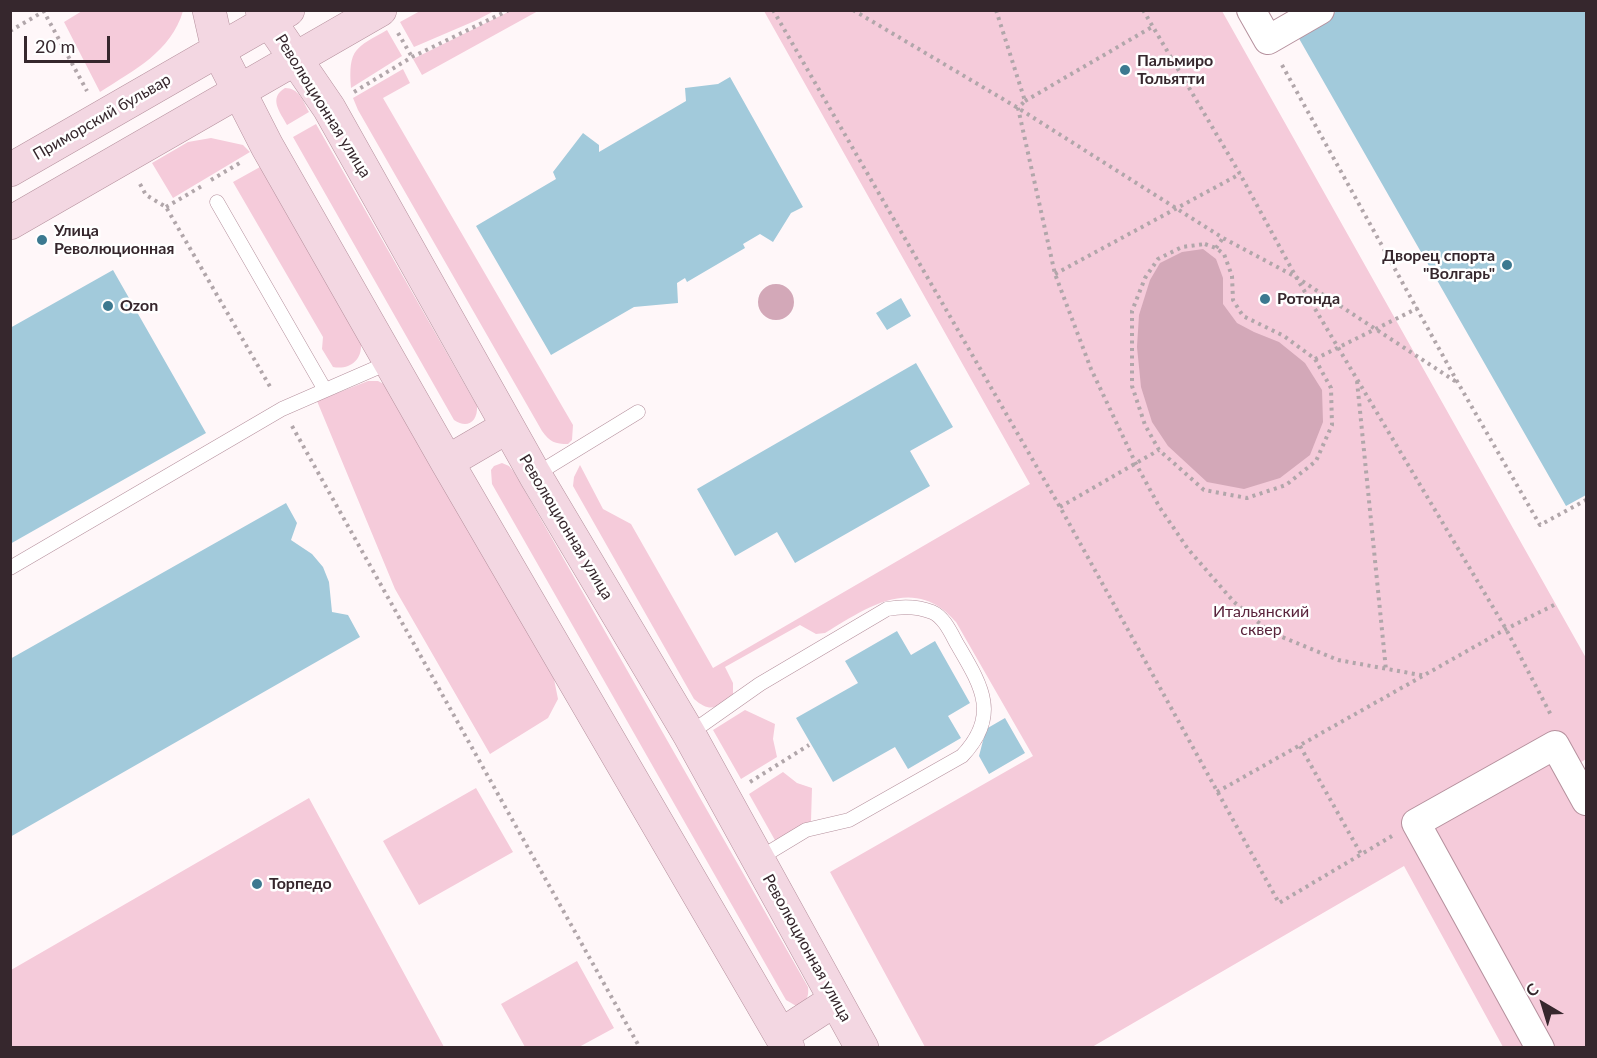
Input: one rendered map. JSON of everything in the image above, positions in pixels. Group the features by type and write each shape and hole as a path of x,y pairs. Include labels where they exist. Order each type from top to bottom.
{"main road":[{"path":"209,10 218,50 267,146 447,462 785,1041 835,1000"},
{"name":"Приморский бульвар","path":"10,170 218,50 274,14"},
{"name":"Революционная улица","path":"274,14 296,58 329,108 507,427 689,734 862,1047"},
{"path":"10,223 296,58 387,17"},
{"path":"447,462 507,427"}],"street":[{"path":"1251,10 1268,40 1320,10"},
{"path":"1540,1047 1416,823 1556,745 1587,801"}],"lane":[{"path":"217,202 325,390"},
{"path":"10,568 282,409 390,362"},
{"path":"535,475 638,412"},
{"path":"689,734 760,684 887,609 906,606 933,613 943,621 980,684 985,702 982,722 974,744 962,756 849,820 806,830 758,859"}],"path":[{"path":"351,94 412,57 509,10"},
{"path":"773,10 1060,507 1279,903 1416,823"},
{"path":"853,10 1018,108 1223,238 1296,277 1458,383"},
{"path":"996,10 1025,101"},
{"path":"1143,10 1240,174 1296,277 1506,629 1554,720"},
{"path":"10,31 44,11 92,100"},
{"path":"387,17 412,57"},
{"path":"1018,108 1025,101 1152,27"},
{"path":"1268,40 1458,383 1540,525 1587,500"},
{"path":"1018,108 1055,274 1091,369 1136,464 1160,508 1188,549 1234,602 1270,632 1338,660 1426,676"},
{"path":"1055,274 1240,174"},
{"path":"135,175 146,195 166,207 640,1047"},
{"path":"1216,248 1223,238"},
{"path":"1205,244 1224,254 1232,276 1233,300 1243,316 1284,336 1315,359 1331,388 1332,425 1316,461 1286,485 1247,498 1204,490 1159,450 1145,425 1132,386 1132,311 1145,278 1158,258 1182,247 1205,244"},
{"path":"1315,359 1418,308"},
{"path":"1356,379 1386,670"},
{"path":"1060,507 1159,450"},
{"path":"1217,792 1506,629 1556,604"},
{"path":"724,798 809,745"},
{"path":"1300,746 1361,854"}],"green space":[{"path":"82,11 183,11 170,38 150,59 100,92 64,22"},
{"path":"420,11 494,11 414,47 400,22"},
{"path":"510,11 538,11 422,75 413,59"},
{"name":"Итальянский сквер","path":"764,11 1222,11 1586,658 1586,759 1569,770 1586,801 1586,1047 1503,1047 1404,866 1092,1047 925,1047 830,872 1033,756 956,622 942,609 927,601 912,598 897,599 867,609 825,633 816,634 800,625 725,667 733,683 733,695 714,707 705,706 694,699 573,486 574,477 580,465 603,509 631,524 713,668 1030,484"},
{"path":"387,30 402,56 351,88 351,65 356,51"},
{"path":"403,69 410,83 383,98 573,425 572,440 568,444 553,442 542,431 358,110 353,98"},
{"path":"285,88 297,93 309,112 287,125 276,101 277,96"},
{"path":"316,124 477,406 476,416 471,422 463,424 454,420 293,137"},
{"path":"211,138 243,145 250,152 173,198 152,163 188,142"},
{"path":"260,167 361,344 357,360 349,366 333,367 322,349 323,337 233,182"},
{"path":"368,381 378,381 386,385 554,679 558,699 548,718 490,754 395,589 317,401"},
{"path":"502,463 514,472 808,987 807,998 798,1007 786,1000 492,484 491,470"},
{"path":"745,710 775,724 773,739 777,757 741,779 713,730"},
{"path":"783,772 797,783 812,788 811,821 776,842 749,794"},
{"path":"476,788 513,852 419,905 383,841"},
{"name":"Торпедо","path":"309,798 444,1047 11,1047 11,970"},
{"path":"577,961 614,1028 579,1047 525,1047 501,1004"}],"shaded area":[{"path":"1203,249 1216,259 1223,278 1223,304 1237,323 1279,342 1305,363 1322,390 1323,422 1310,455 1280,478 1244,489 1207,482 1168,446 1152,422 1141,387 1137,347 1139,315 1150,280 1160,263 1182,252"},
{"path":"776,284 789,289 794,302 789,315 776,320 763,315 758,302 763,289"}],"building":[{"name":"Дворец спорта \"Волгарь\"","path":"1339,10 1586,10 1586,495 1566,506 1297,35"},
{"path":"730,77 803,207 791,213 773,242 760,234 743,244 745,248 687,282 685,278 677,283 678,303 634,307 551,355 476,226 556,179 553,172 583,133 599,145 599,152 686,101 685,88 718,84"},
{"path":"113,270 206,433 10,544 10,328"},
{"path":"901,298 911,316 887,330 876,313"},
{"path":"916,363 953,427 910,451 930,486 795,563 777,532 735,556 697,489"},
{"path":"286,503 297,523 291,540 312,554 323,567 329,582 332,612 348,615 360,637 10,837 10,659"},
{"path":"897,631 911,655 935,641 970,703 948,716 961,738 908,769 895,747 833,782 796,718 858,683 845,661"},
{"path":"1005,718 1025,753 989,774 979,756 986,729"}],"place":[{"name":"Пальмиро Тольятти","path":"1125,70"},
{"name":"Улица Революционная","path":"42,240"},
{"name":"Дворец спорта \"Волгарь\"","path":"1507,265"},
{"name":"Ротонда","path":"1265,299"},
{"name":"Ozon","path":"108,306"},
{"name":"Торпедо","path":"257,884"}]}
